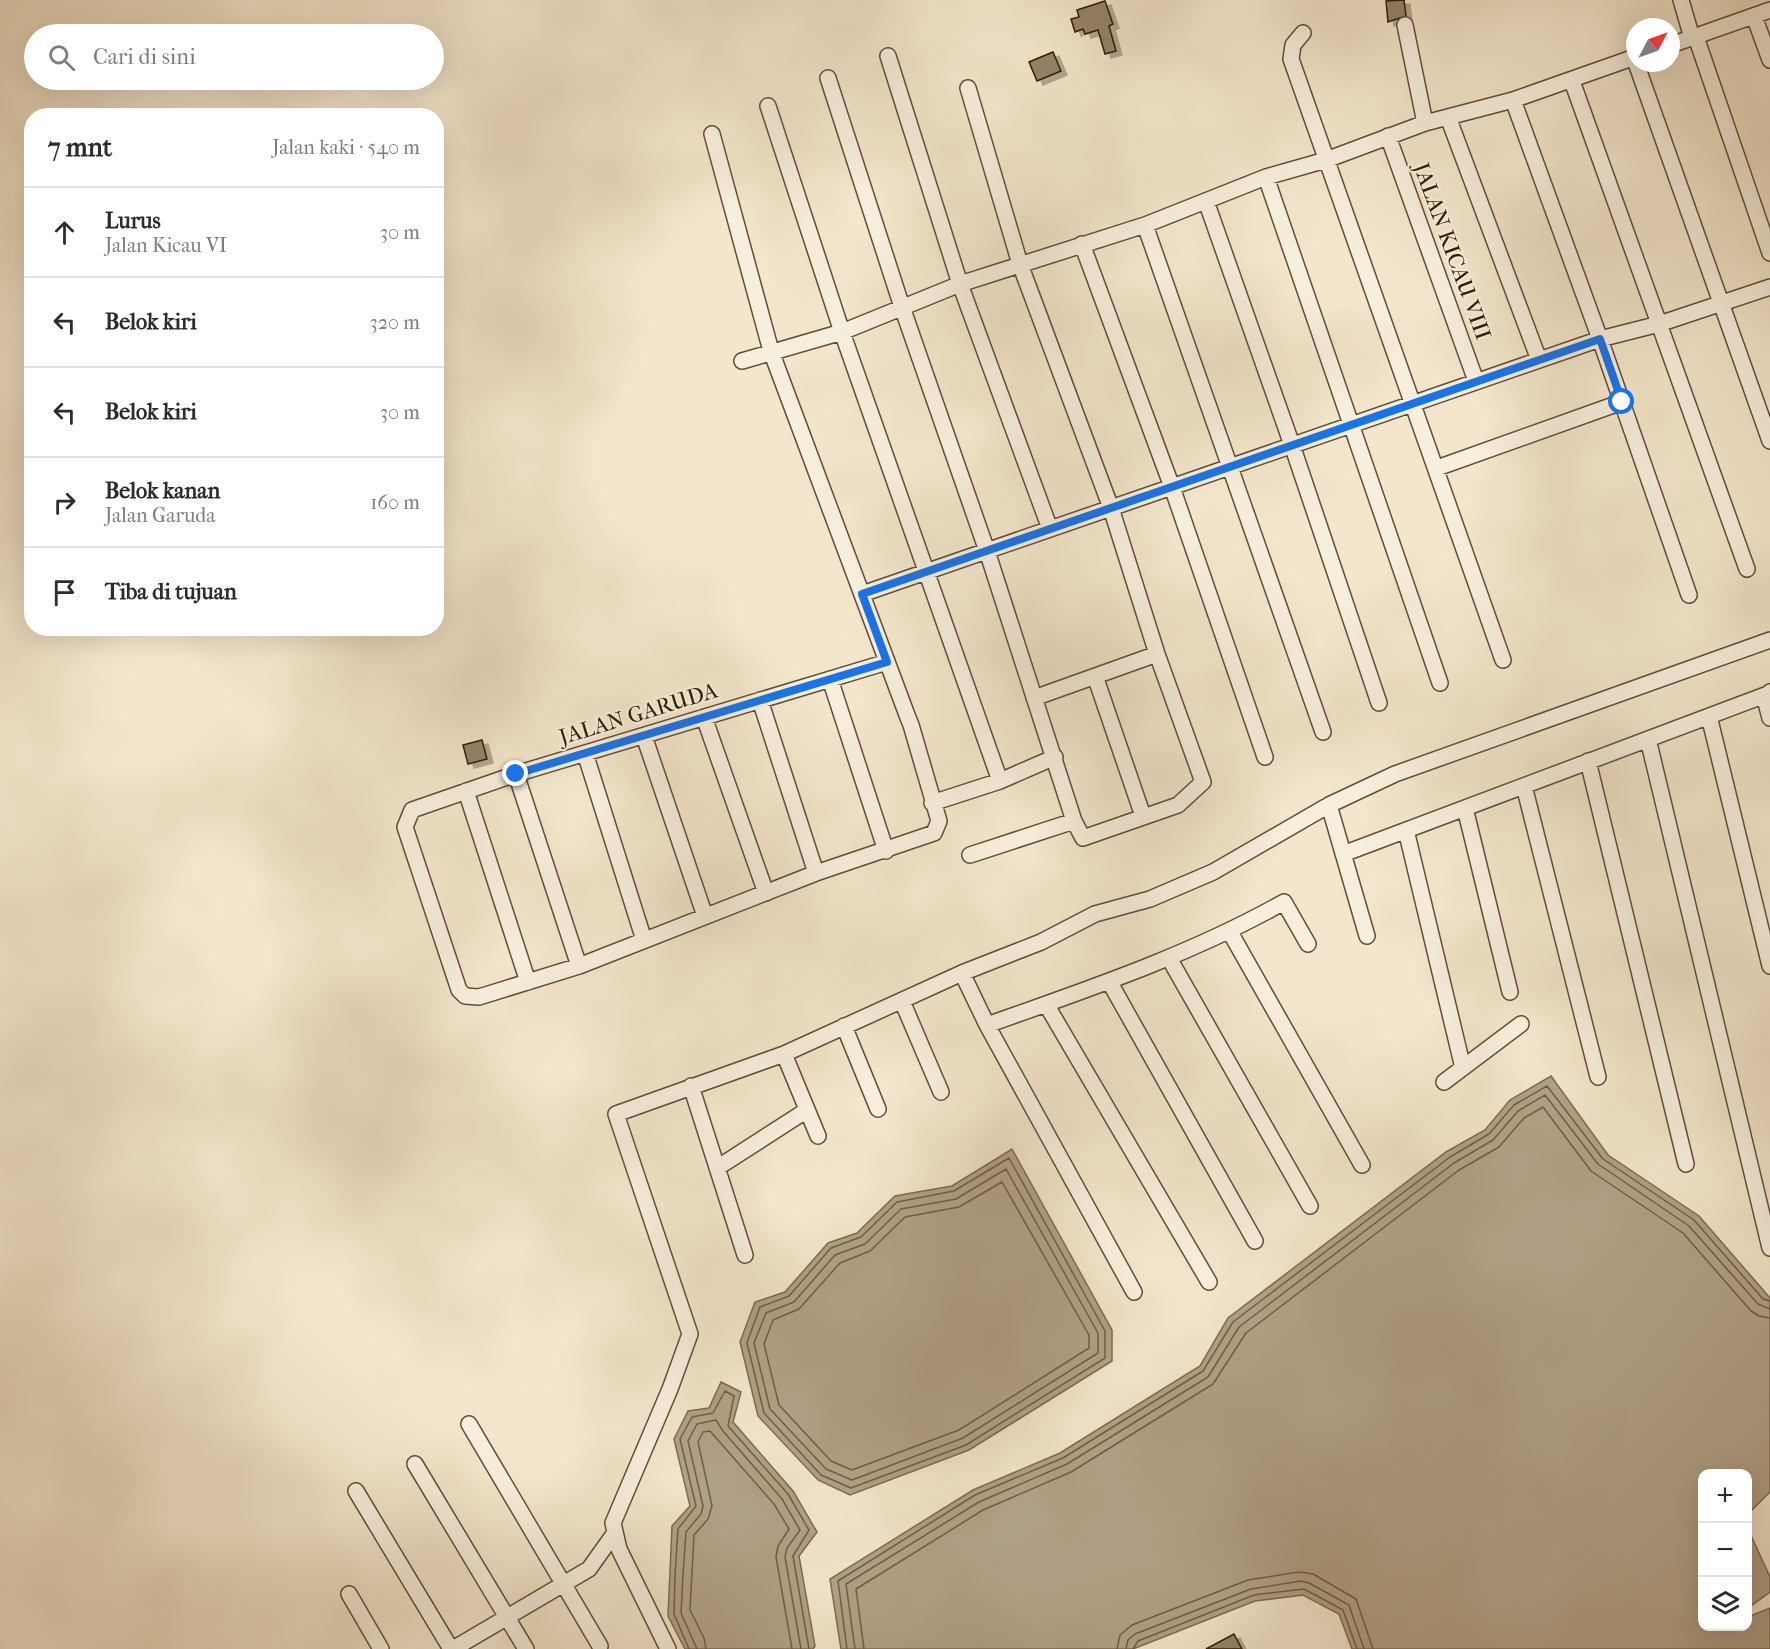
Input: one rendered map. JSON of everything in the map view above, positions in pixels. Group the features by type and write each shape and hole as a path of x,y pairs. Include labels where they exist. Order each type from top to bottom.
{"street":[{"path":"1681,0 1770,253"},
{"path":"1680,42 1770,9"},
{"path":"1754,16 1770,60"},
{"path":"1404,25 1425,123"},
{"path":"1303,33 1293,45 1291,59 1415,403 1503,660"},
{"path":"888,56 960,284 1050,529"},
{"path":"742,362 771,351 842,332 960,284 1145,225 1266,177 1326,160 1425,123 1512,100 1626,62"},
{"path":"1640,72 1770,441"},
{"path":"828,78 902,307 987,551 1074,821 1083,838 1178,805 1203,782 1157,654 1111,508 1020,264 968,88"},
{"path":"1572,81 1747,569"},
{"path":"1512,100 1600,339 1689,595"},
{"path":"768,106 842,332 1000,781"},
{"path":"1448,117 1539,360"},
{"path":"466,791 528,982 579,966 816,873 934,833 939,821 911,725 771,351 712,134"},
{"name":"JALAN KICAU VIII","path":"1388,136 1476,381"},
{"path":"1266,177 1353,424 1440,683"},
{"path":"1206,201 1292,445 1379,703"},
{"path":"1145,225 1232,466 1323,732"},
{"path":"1082,244 1172,487 1265,757"},
{"path":"862,594 1600,339 1659,324 1770,287"},
{"path":"1437,468 1622,402"},
{"path":"668,1649 616,1541 613,1523 670,1389 690,1334 616,1114 784,1054 962,973 1041,942 1095,914 1150,899 1213,872 1329,805 1395,774 1501,735 1609,700 1770,640"},
{"path":"1034,698 1157,654"},
{"name":"JALAN GARUDA","path":"528,982 479,997 465,996 459,990 405,827 407,817 412,810 516,774 887,662"},
{"path":"1095,676 1143,816"},
{"path":"830,679 886,851"},
{"path":"1343,854 1769,693"},
{"path":"1769,693 1765,699 1770,718"},
{"path":"760,700 816,873"},
{"path":"1709,716 1770,966"},
{"path":"704,717 766,893"},
{"path":"644,735 705,916"},
{"path":"1648,739 1770,1248"},
{"path":"585,753 644,940"},
{"path":"932,803 1000,781 1055,757"},
{"path":"1588,762 1686,1164"},
{"path":"516,774 579,966"},
{"path":"1524,786 1598,1077"},
{"path":"1329,805 1367,936"},
{"path":"1465,808 1510,992"},
{"path":"970,855 1074,821"},
{"path":"1406,830 1463,1068"},
{"path":"987,1025 1169,958 1230,932 1284,902 1308,944"},
{"path":"1230,932 1362,1165"},
{"path":"1169,958 1310,1206"},
{"path":"962,973 987,1025 1134,1292"},
{"path":"1109,981 1255,1240"},
{"path":"902,1000 941,1092"},
{"path":"1046,1004 1209,1282"},
{"path":"1444,1082 1521,1024"},
{"path":"844,1026 878,1109"},
{"path":"784,1054 818,1136"},
{"path":"691,1086 745,1255"},
{"path":"717,1168 807,1110"},
{"path":"469,1425 600,1646"},
{"path":"415,1464 526,1649"},
{"path":"356,1491 452,1649 589,1569 616,1541"},
{"path":"349,1594 381,1649"}],"water":[{"path":"1551,1076 1608,1155 1699,1216 1770,1298 1770,1492 1752,1510 1752,1469 1698,1469 1698,1631 1752,1631 1752,1615 1770,1608 1770,1649 1352,1649 1339,1614 1303,1595 1255,1601 1133,1649 841,1649 830,1579 973,1490 1060,1453 1200,1366 1228,1318 1446,1152 1485,1130 1510,1100"},
{"path":"1012,1149 1112,1330 1112,1361 969,1450 850,1495 818,1480 758,1416 740,1342 755,1302 785,1292 828,1243 857,1233 895,1196 952,1186"},
{"path":"721,1382 741,1392 733,1422 793,1491 817,1532 799,1556 815,1646 813,1649 685,1649 668,1616 672,1526 690,1506 674,1439 688,1411 709,1408"},
{"path":"1752,1538 1770,1577 1770,1592 1752,1605"}],"building":[{"path":"1404,0 1406,16 1388,22 1386,1"},
{"path":"1105,1 1113,24 1109,26 1116,51 1105,54 1098,30 1085,34 1083,29 1075,32 1071,19 1079,17 1077,10"},
{"path":"1053,52 1061,71 1037,81 1029,62"},
{"path":"482,740 487,759 468,764 463,745"},
{"path":"1234,1634 1242,1649 1206,1649"}],"route":[{"path":"516,774 887,662 862,594 1600,339 1622,402"}]}
